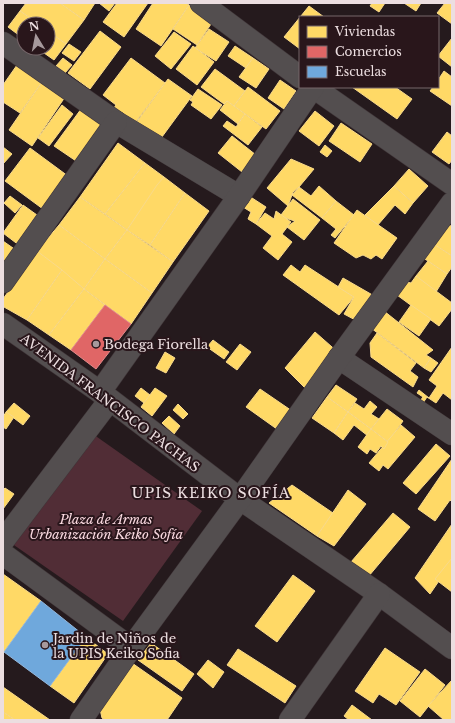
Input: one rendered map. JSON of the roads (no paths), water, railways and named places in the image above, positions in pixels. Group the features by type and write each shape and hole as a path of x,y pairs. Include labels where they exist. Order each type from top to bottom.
{"street":[{"path":"203,4 299,76"},
{"path":"3,43 116,122 239,196"},
{"path":"3,541 104,396 312,88"},
{"path":"314,88 452,184"},
{"path":"3,282 116,122"},
{"path":"82,720 131,648 240,499 339,358 452,203"},
{"name":"AVENIDA FRANCISCO PACHAS","path":"3,324 104,396 240,499 379,594 452,648"},
{"path":"339,358 452,434"},
{"path":"3,554 131,648"},
{"path":"290,720 379,594"}],"place":[{"name":"Bodega Fiorella","path":"96,344"},
{"name":"Jardin de Niños de la UPIS Keiko Sofia","path":"45,645"}],"district":[{"name":"UPIS KEIKO SOFÍA","path":"211,493"}],"park label":[{"name":"Plaza de Armas Urbanización Keiko Sofía","path":"106,526"}]}
